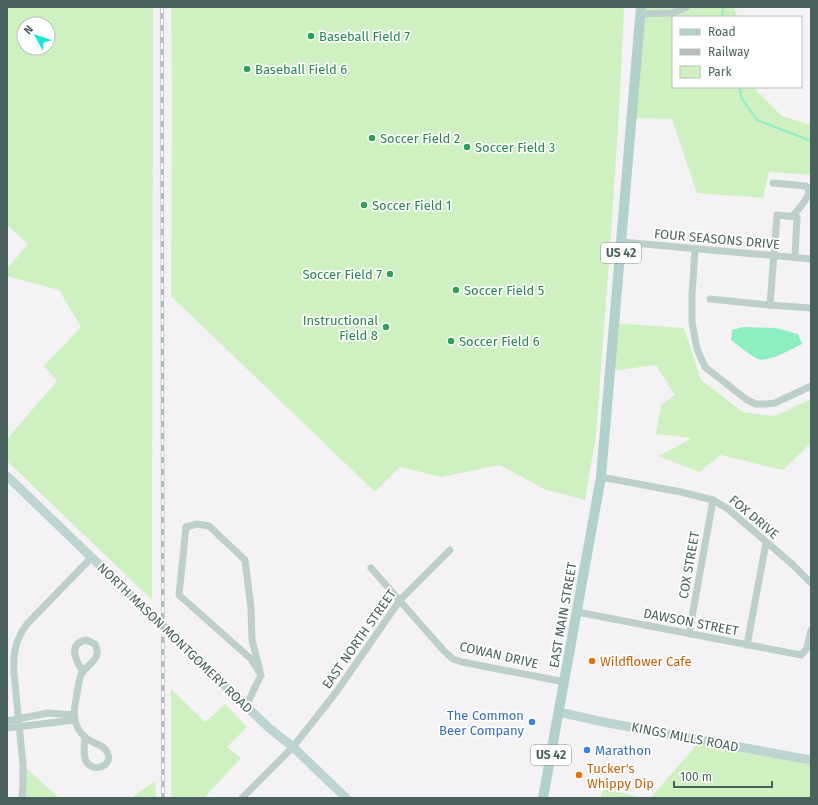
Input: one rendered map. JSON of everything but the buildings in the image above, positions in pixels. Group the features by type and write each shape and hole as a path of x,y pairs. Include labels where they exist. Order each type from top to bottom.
{"main road":[{"name":"US 42","path":"622,242 641,11"},
{"name":"EAST MAIN STREET","path":"543,798 601,477 622,242"},
{"name":"NORTH MASON MONTGOMERY ROAD","path":"7,476 269,728 293,747 346,798"},
{"name":"KINGS MILLS ROAD","path":"559,712 608,723 811,760"}],"street":[{"path":"641,11 669,14 687,7"},
{"path":"773,183 806,186 810,190 793,216"},
{"path":"770,305 777,215 797,217 795,257"},
{"name":"FOUR SEASONS DRIVE","path":"622,242 811,259"},
{"path":"695,249 692,322 700,358 705,367 747,400 756,404 775,403 811,386"},
{"path":"710,299 811,308"},
{"name":"FOX DRIVE","path":"601,477 681,492 713,500 728,509 792,564 811,583"},
{"name":"COX STREET","path":"689,634 713,500"},
{"path":"246,706 261,675 252,640 251,608 245,560 209,526 197,524 186,527 179,595 251,659 261,675"},
{"path":"747,645 766,543"},
{"name":"EAST NORTH STREET","path":"242,798 293,747 337,691 400,600 450,550"},
{"path":"22,798 23,766 13,659 17,640 26,624 91,558"},
{"name":"COWAN DRIVE","path":"371,568 444,651 453,659 565,682"},
{"name":"DAWSON STREET","path":"577,612 801,656 807,648 811,630"},
{"path":"82,672 74,717 76,725 85,737"},
{"path":"7,728 48,713 74,717"},
{"path":"7,721 19,723 74,717"}],"green space":[{"path":"7,7 153,7 152,600 7,461 7,439 57,381 44,366 81,327 59,290 7,276 7,269 28,244 7,225"},
{"path":"171,7 624,7 611,234 596,435 585,500 546,490 500,465 442,477 400,467 375,492 171,296"},
{"path":"641,7 734,7 737,16 672,16 672,88 754,88 782,116 811,125 811,175 769,172 763,198 697,193 672,119 632,118"},
{"path":"615,323 684,328 701,380 743,412 775,416 811,399 811,443 783,470 721,455 699,472 659,456 692,438 656,434 661,405 675,395 656,365 611,371"},
{"path":"171,689 205,722 225,704 247,727 227,747 241,758 204,798 171,798"},
{"path":"701,740 811,759 811,798 650,798"},
{"path":"23,765 59,798 19,798"},
{"path":"155,781 156,798 131,798"},
{"path":"604,788 642,798 600,798"}],"shaded area":[{"path":"743,327 776,328 798,334 802,344 773,357 762,360 758,359 731,340 732,330"}],"waterway":[{"path":"722,16 723,7"},
{"path":"740,88 741,97 757,120 811,141"}],"railway":[{"path":"162,7 163,798"}],"place":[{"name":"Baseball Field 7","path":"311,36"},
{"name":"Baseball Field 6","path":"247,69"},
{"name":"Soccer Field 2","path":"372,138"},
{"name":"Soccer Field 3","path":"467,147"},
{"name":"Soccer Field 1","path":"364,205"},
{"name":"Soccer Field 7","path":"390,274"},
{"name":"Soccer Field 5","path":"456,290"},
{"name":"Instructional Field 8","path":"386,327"},
{"name":"Soccer Field 6","path":"451,341"},
{"name":"Wildflower Cafe","path":"592,661"},
{"name":"The Common Beer Company","path":"532,722"},
{"name":"Marathon","path":"587,750"},
{"name":"Tucker's Whippy Dip","path":"579,775"}]}
